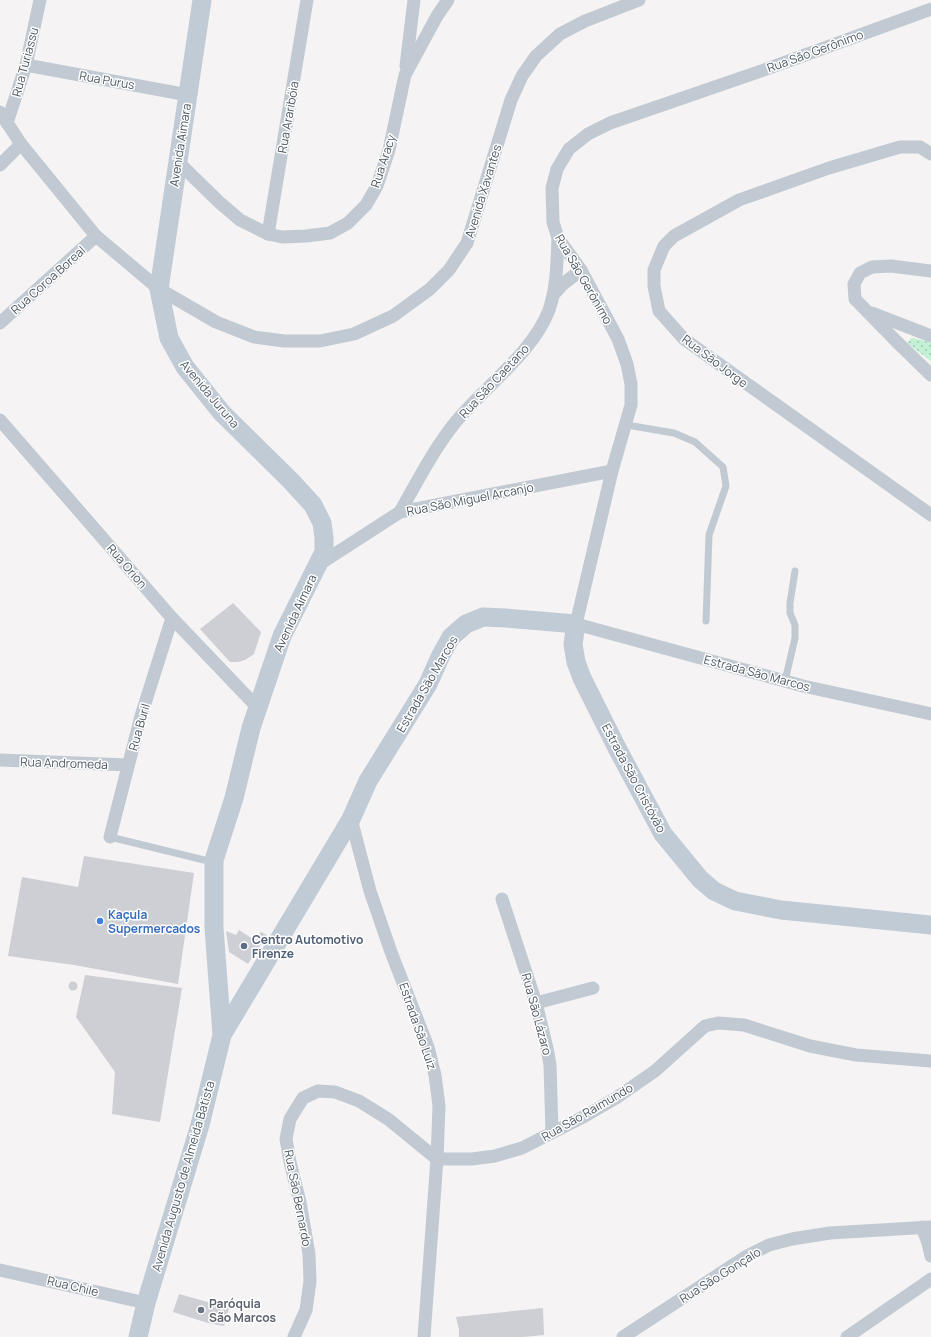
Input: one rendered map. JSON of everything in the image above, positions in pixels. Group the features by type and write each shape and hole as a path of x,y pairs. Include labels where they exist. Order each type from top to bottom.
{"main road":[{"name":"Avenida Aimara","path":"159,289 202,0"},
{"name":"Avenida Juruna","path":"159,289 169,338 185,367 222,413 313,505 322,524 324,538 324,552 318,565"},
{"name":"Avenida Aimara","path":"258,708 282,636 318,565"},
{"name":"Estrada São Marcos","path":"222,1035 351,819 368,781 428,684 451,637 466,624 483,617 576,624"},
{"name":"Estrada São Cristóvão","path":"576,624 573,644 576,662 582,678 617,748 663,834 700,879 714,891 736,900 781,910 931,925"},
{"name":"Avenida Augusto de Almeida Batista","path":"138,1337 146,1303 200,1126 222,1035 214,928 214,860 234,798 251,728 258,708"}],"street":[{"name":"Rua Turiassu","path":"4,118 26,65 40,0"},
{"name":"Rua Araribóia","path":"268,234 307,0"},
{"path":"405,75 414,0"},
{"name":"Rua Aracy","path":"178,162 219,202 240,220 268,234 282,237 330,233 348,223 366,205 377,186 389,150 405,75 437,16 448,0"},
{"name":"Avenida Xavantes","path":"159,289 216,322 254,336 284,341 320,341 354,334 393,316 430,289 449,270 467,243 511,100 522,76 536,56 560,34 585,21 639,0"},
{"name":"Rua São Gerônimo","path":"576,624 612,471 627,425 631,405 631,384 627,364 618,339 581,270 558,238 553,222 552,188 557,170 569,149 588,134 610,123 764,70 931,9"},
{"name":"Rua Purus","path":"26,65 188,95"},
{"path":"4,118 21,144 96,236 159,289"},
{"path":"0,165 21,144"},
{"name":"Rua São Jorge","path":"931,154 920,147 900,147 829,168 739,200 674,236 664,246 654,270 654,286 659,311 684,339 931,515"},
{"name":"Rua Coroa Boreal","path":"0,323 96,236"},
{"name":"Rua São Caetano","path":"400,512 431,455 455,423 529,344 548,312 554,294 558,238"},
{"path":"931,271 891,266 872,267 860,273 854,284 856,298 896,341 931,374"},
{"path":"554,294 563,284 581,270"},
{"path":"868,311 931,336"},
{"name":"Rua Orion","path":"0,420 172,618 258,708"},
{"name":"Rua São Miguel Arcanjo","path":"318,565 400,512 612,471"},
{"name":"Rua Buril","path":"110,837 141,716 172,618"},
{"name":"Estrada São Marcos","path":"576,624 785,681 931,714"},
{"name":"Rua Andromeda","path":"0,760 128,765"},
{"name":"Estrada São Luiz","path":"351,819 370,891 391,952 428,1047 435,1075 439,1106 437,1159 424,1337"},
{"name":"Rua São Lázaro","path":"502,899 536,1003 547,1048 550,1065 552,1132"},
{"path":"536,1003 593,988"},
{"name":"Rua São Raimundo","path":"437,1159 472,1159 495,1156 522,1148 616,1098 655,1070 705,1026 718,1023 744,1025 810,1046 856,1055 931,1061"},
{"name":"Rua São Bernardo","path":"294,1337 306,1310 310,1281 309,1254 300,1202 286,1139 290,1119 303,1098 318,1091 324,1091 335,1092 359,1101 388,1119 437,1159"},
{"name":"Rua São Gonçalo","path":"623,1337 747,1256 769,1245 792,1239 830,1233 927,1227 931,1256"},
{"name":"Rua Chile","path":"0,1270 146,1303"},
{"path":"847,1337 931,1279"}],"lane":[{"path":"627,425 674,433 695,442 723,467 726,486 709,535 706,621"},
{"path":"785,681 795,638 795,625 790,613 795,571"},
{"path":"110,837 204,860"}],"green space":[{"path":"911,338 931,342 931,361 907,343"}],"building":[{"path":"233,603 261,632 254,654 245,660 238,662 230,662 200,629"},
{"name":"Kaçula Supermercados","path":"84,856 194,873 178,984 74,965 8,956 22,877 78,887"},
{"name":"Centro Automotivo Firenze","path":"239,930 256,941 261,932 267,935 248,964 229,952 226,931 236,935"},
{"path":"85,975 182,988 160,1122 112,1114 115,1072 76,1017"},
{"path":"71,982 75,982 77,986 75,990 71,990 69,988 69,984"},
{"name":"Paróquia São Marcos","path":"179,1294 229,1308 224,1326 208,1323 173,1312"},
{"path":"543,1308 544,1335 523,1337 459,1337 456,1317"}],"place":[{"name":"Kaçula Supermercados","path":"100,921"},
{"name":"Centro Automotivo Firenze","path":"244,946"},
{"name":"Paróquia São Marcos","path":"201,1310"}]}
